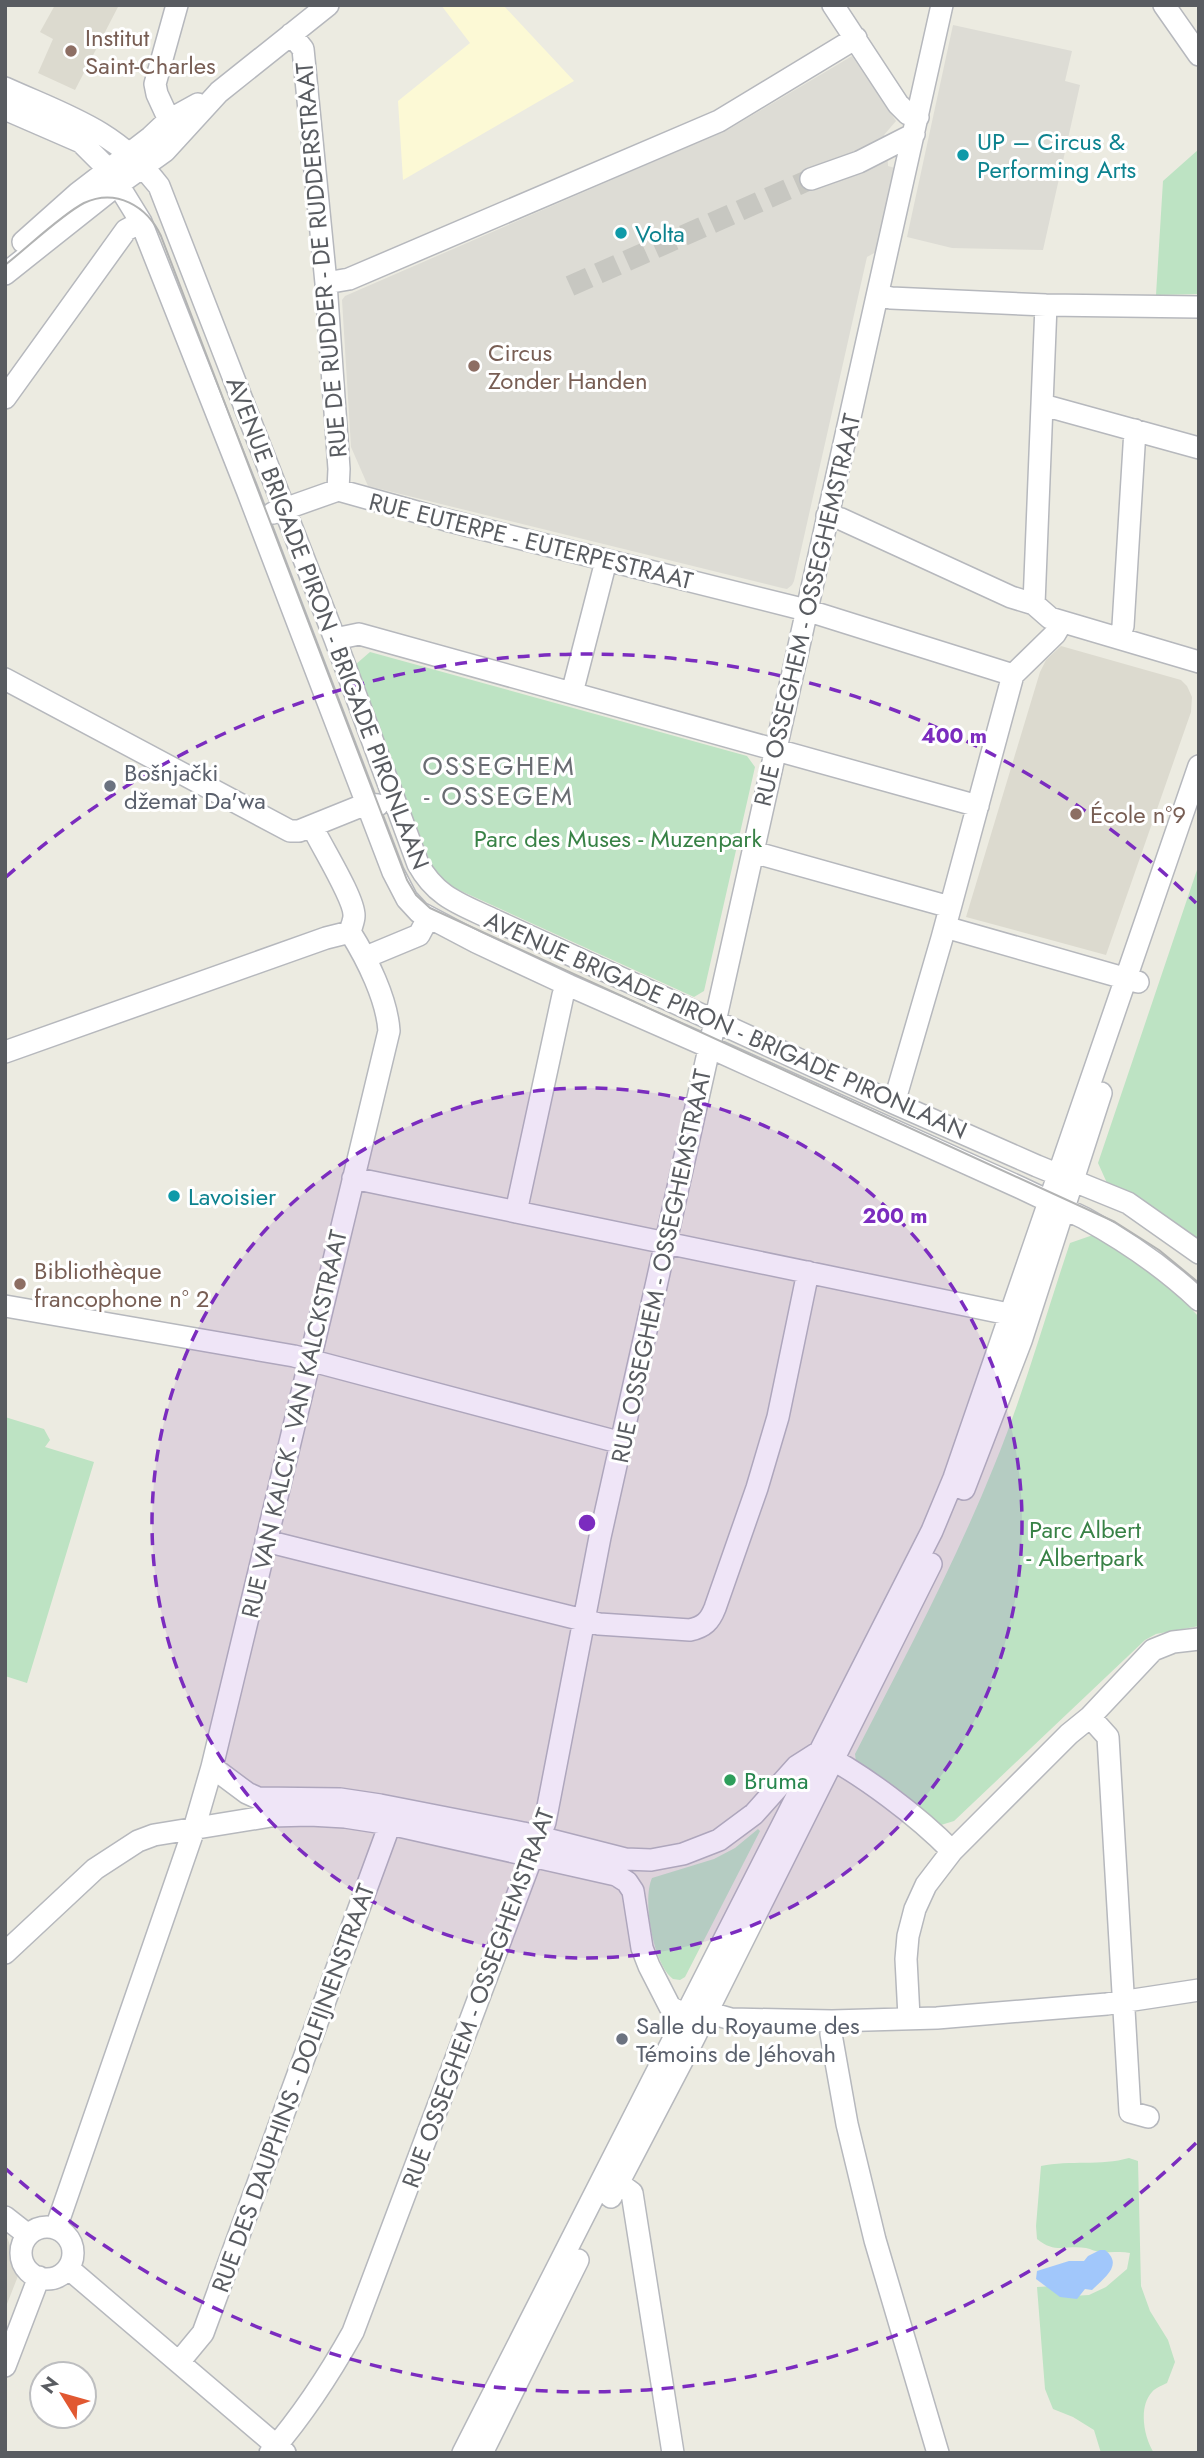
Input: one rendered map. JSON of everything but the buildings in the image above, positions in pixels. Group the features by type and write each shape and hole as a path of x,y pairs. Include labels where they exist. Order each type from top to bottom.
{"street":[{"path":"169,120 155,84 177,5"},
{"path":"137,160 165,150 219,92 328,5"},
{"path":"811,179 859,162 916,126 833,5"},
{"name":"RUE OSSEGHEM - OSSEGHEMSTRAAT","path":"277,2450 332,2369 353,2332 545,1822 600,1537 942,5"},
{"path":"1164,5 1199,55"},
{"name":"RUE DE RUDDER - DE RUDDERSTRAAT","path":"291,34 303,49 326,283 339,469 338,490"},
{"path":"326,283 349,279 719,121 856,38"},
{"path":"5,88 100,130 137,160"},
{"path":"5,274 114,177 137,160 169,120 219,92"},
{"name":"AVENUE BRIGADE PIRON - BRIGADE PIRONLAAN","path":"5,109 81,142 114,177 141,222 366,804 393,872 407,899 424,915 568,985 709,1046 1057,1205 1157,1263 1199,1300"},
{"name":"AVENUE BRIGADE PIRON - BRIGADE PIRONLAAN","path":"137,160 159,186 174,220 335,639 418,864 428,881 446,897 894,1103 1128,1203 1199,1253"},
{"path":"5,257 78,193 114,177"},
{"path":"5,398 126,230 141,222"},
{"path":"877,295 891,298 1046,305 1199,307"},
{"path":"1034,604 1046,305"},
{"path":"1043,405 1199,448"},
{"path":"1119,638 1123,626 1135,430"},
{"name":"RUE EUTERPE - EUTERPESTRAAT","path":"258,519 338,490 606,561 806,610 1013,675"},
{"path":"827,516 841,519 1011,597 1034,604 1050,618 1199,662"},
{"path":"572,693 606,561"},
{"path":"894,1103 1013,675 1055,634 1062,622"},
{"path":"335,639 359,634 978,806"},
{"path":"5,679 290,831 299,831 366,804 398,807"},
{"path":"463,2453 612,2178 904,1602 963,1492 1132,980 1199,766"},
{"path":"1132,980 1199,803"},
{"path":"312,826 318,840 329,854 355,914 350,932 366,957 419,935 428,881"},
{"path":"753,852 1132,980"},
{"path":"5,1052 326,938 350,932"},
{"name":"RUE VAN KALCK - VAN KALCKSTRAAT","path":"56,2228 194,1829 212,1768 389,1031 388,1018 366,957"},
{"path":"516,1212 568,985"},
{"path":"353,1178 1020,1316"},
{"path":"265,1541 600,1624 690,1630 701,1627 710,1619 757,1488 778,1417 808,1272"},
{"path":"5,1306 309,1359 622,1443"},
{"path":"909,2017 906,1959 908,1936 915,1909 926,1885 952,1851 1069,1734 1090,1717 1153,1650 1173,1642 1199,1639"},
{"path":"1090,1717 1108,1737 1130,2112 1148,2117"},
{"path":"826,1755 857,1774 952,1851"},
{"path":"212,1768 258,1798 340,1799 393,1816 537,1847 651,1860 683,1854 719,1840 754,1814 797,1766 826,1755"},
{"path":"5,1953 69,1892 110,1858 154,1835 271,1816 393,1816"},
{"name":"RUE DES DAUPHINS - DOLFIJNENSTRAAT","path":"179,2362 202,2333 393,1816"},
{"path":"537,1847 616,1875 627,1882 633,1891"},
{"path":"651,1860 638,1874 633,1891 637,1922 649,1966 670,2007 696,2015 718,2015 731,2019 832,2021 937,2018 1124,2001 1199,1990"},
{"path":"832,2021 831,2034 847,2124 875,2240 938,2453"},
{"path":"482,2453 612,2178"},
{"path":"612,2178 632,2193 673,2453"},
{"path":"5,2217 28,2235"},
{"path":"41,2227 56,2228 71,2241 73,2259 68,2268 55,2277 39,2277 30,2272 24,2264 23,2244 28,2235 41,2227"},
{"path":"68,2268 277,2450"},
{"path":"5,2366 39,2277"}],"shaded area":[{"name":"Institut Saint-Charles","path":"55,5 119,5 75,90 38,73 53,39 40,32"},
{"path":"441,5 503,5 574,81 403,180 398,101 470,43"},
{"path":"953,25 1072,51 1065,81 1080,85 1043,250 952,248 907,237"},
{"path":"852,56 896,121 884,135 887,138 888,166 895,168 876,252 867,257 792,585 787,589 782,588 368,486 351,447 342,300 345,296 729,129"},
{"name":"École n°9","path":"1061,646 1181,680 1192,697 1191,712 1106,955 966,917 1040,672 1046,660"},
{"path":"5,2232 20,2271 5,2309"}],"green space":[{"path":"1199,149 1199,294 1156,295 1163,181"},
{"name":"Parc des Muses - Muzenpark","path":"370,652 747,756 755,767 704,991 694,997 441,882 435,875 355,665"},
{"path":"1199,864 1199,1245 1107,1183 1098,1163"},
{"name":"Parc Albert - Albertpark","path":"1093,1235 1149,1272 1199,1317 1199,1626 1156,1634 1145,1640 954,1821 941,1825 856,1762 855,1754 928,1611 979,1503 1015,1411 1070,1243"},
{"path":"5,1417 44,1429 50,1440 45,1447 94,1462 27,1683 5,1676"},
{"path":"758,1829 760,1831 685,1977 680,1980 673,1979 660,1960 651,1931 648,1901 652,1878 714,1859 735,1848"},
{"path":"1129,2158 1138,2161 1141,2286 1150,2311 1168,2340 1175,2362 1167,2383 1153,2391 1145,2406 1145,2431 1154,2453 1101,2453 1094,2430 1053,2409 1045,2389 1037,2287 1055,2286 1072,2296 1089,2295 1106,2287 1127,2269 1130,2253 1100,2252 1079,2247 1055,2248 1037,2239 1041,2166"}],"water":[{"path":"1100,2250 1105,2250 1113,2261 1110,2271 1092,2290 1085,2289 1077,2299 1060,2297 1036,2279 1037,2271 1069,2261 1084,2261"}],"tunnel":[{"path":"570,286 811,179"}],"tram line":[{"path":"5,265 65,215 96,199 119,199 129,203 139,208 155,225 407,880 416,895 430,908 1115,1222 1159,1250 1199,1283"}],"place":[{"name":"Institut Saint-Charles","path":"71,51"},
{"name":"UP – Circus & Performing Arts","path":"963,155"},
{"name":"Volta","path":"621,233"},
{"name":"Circus Zonder Handen","path":"474,366"},
{"name":"Bošnjački džemat Da'wa","path":"110,786"},
{"name":"École n°9","path":"1076,814"},
{"name":"Lavoisier","path":"174,1196"},
{"name":"Bibliothèque francophone n° 2","path":"20,1284"},
{"name":"Bruma","path":"730,1780"},
{"name":"Salle du Royaume des Témoins de Jéhovah","path":"622,2039"}],"district":[{"name":"OSSEGHEM - OSSEGEM","path":"499,781"}]}
